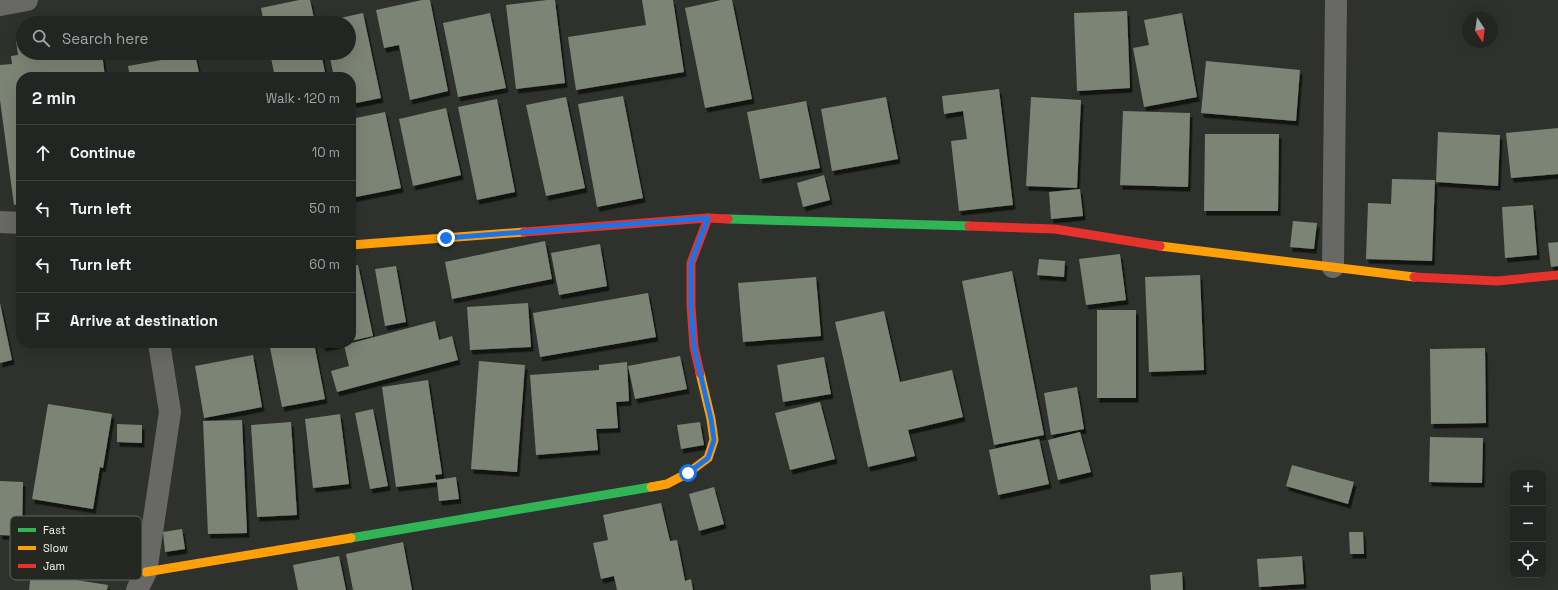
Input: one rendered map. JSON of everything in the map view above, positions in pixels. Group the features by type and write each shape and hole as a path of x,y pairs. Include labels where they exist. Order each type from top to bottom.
{"street":[{"path":"0,5 27,0"},
{"path":"1334,267 1336,0"},
{"path":"160,348 170,412 142,581 667,484 688,473 708,458 714,440 711,419 694,347 691,306 691,263 708,218"},
{"path":"356,245 708,218 1055,229 1178,249 1404,276 1497,281 1558,275"},
{"path":"0,222 16,223"}],"building":[{"path":"299,0 310,0 313,16 263,16 261,8"},
{"path":"422,0 430,0 448,91 410,100 399,45 384,48 376,10"},
{"path":"555,0 565,83 516,89 506,5"},
{"path":"642,0 673,0 684,72 576,90 568,37 646,25"},
{"path":"721,0 732,0 752,99 705,108 685,8"},
{"path":"1127,11 1130,88 1077,91 1074,13"},
{"path":"363,13 381,98 356,103 356,72 333,72 330,60 356,60 356,16 349,16"},
{"path":"490,13 506,88 458,97 443,23"},
{"path":"1182,13 1197,97 1144,107 1133,48 1149,45 1144,20"},
{"path":"16,55 16,60 103,60 104,72 16,72 16,205 14,205 0,100 0,65 12,64 11,56"},
{"path":"162,60 196,60 199,72 129,72 128,66"},
{"path":"271,60 322,60 325,72 274,72"},
{"path":"1206,61 1300,70 1296,121 1201,113"},
{"path":"999,89 1013,205 959,211 951,141 967,139 963,111 944,114 942,96"},
{"path":"623,96 643,198 597,207 578,104"},
{"path":"566,97 585,188 546,196 526,105"},
{"path":"886,97 898,159 832,171 821,109"},
{"path":"1031,97 1081,100 1077,188 1026,186"},
{"path":"497,99 515,192 477,200 458,107"},
{"path":"806,101 820,168 760,179 747,112"},
{"path":"446,108 461,175 413,186 399,119"},
{"path":"1123,111 1190,113 1188,187 1120,185"},
{"path":"385,112 401,188 356,197 356,118"},
{"path":"1558,128 1558,174 1511,178 1506,133"},
{"path":"1438,132 1500,135 1498,186 1436,182"},
{"path":"1205,134 1279,134 1278,211 1204,211"},
{"path":"824,175 830,200 803,207 797,183"},
{"path":"1392,179 1435,180 1432,261 1366,259 1368,203 1391,204"},
{"path":"1080,189 1083,216 1051,219 1049,192"},
{"path":"1533,205 1537,255 1505,258 1502,207"},
{"path":"1293,221 1317,223 1314,249 1290,247"},
{"path":"545,241 552,279 452,299 445,262"},
{"path":"1558,242 1558,266 1551,267 1548,243"},
{"path":"600,244 607,286 559,295 551,253"},
{"path":"1120,254 1126,300 1086,305 1079,259"},
{"path":"1039,259 1065,261 1064,277 1037,275"},
{"path":"356,265 358,265 373,336 356,340"},
{"path":"396,266 406,322 385,326 375,269"},
{"path":"1012,271 1044,435 994,445 962,281"},
{"path":"1200,275 1204,370 1149,372 1145,277"},
{"path":"816,277 821,336 743,342 738,283"},
{"path":"648,293 656,337 540,357 533,313"},
{"path":"0,303 12,360 0,363"},
{"path":"528,303 531,347 470,350 467,307"},
{"path":"1097,310 1136,310 1136,398 1097,398"},
{"path":"884,311 900,382 952,370 963,417 908,430 915,456 868,467 835,322"},
{"path":"435,321 439,340 452,336 458,360 337,392 331,371 349,366 345,348 356,348 356,342"},
{"path":"270,348 315,348 325,399 282,407"},
{"path":"1485,348 1486,423 1431,424 1430,349"},
{"path":"253,355 262,407 204,418 195,366"},
{"path":"680,356 687,389 635,399 628,366"},
{"path":"824,357 831,394 783,402 777,365"},
{"path":"479,361 525,365 517,472 471,469"},
{"path":"627,362 629,401 616,402 618,428 596,429 598,450 536,455 530,375 599,370 599,365"},
{"path":"428,380 442,474 435,475 436,480 456,477 459,499 439,501 437,482 396,487 382,387"},
{"path":"1077,387 1084,429 1051,435 1044,393"},
{"path":"820,402 835,459 790,470 775,413"},
{"path":"48,404 112,414 103,468 100,467 93,509 32,499"},
{"path":"373,409 388,486 370,489 355,413"},
{"path":"340,414 349,484 313,488 305,419"},
{"path":"242,420 247,533 208,534 203,421"},
{"path":"291,422 297,515 257,517 251,425"},
{"path":"700,422 704,445 681,449 677,425"},
{"path":"117,424 142,425 142,443 117,442"},
{"path":"1080,432 1091,472 1058,480 1048,440"},
{"path":"1430,437 1483,438 1482,483 1429,482"},
{"path":"1039,439 1049,484 998,495 989,450"},
{"path":"1292,465 1354,482 1348,504 1286,486"},
{"path":"0,481 23,482 22,516 10,516 10,535 0,535"},
{"path":"714,487 724,524 699,531 689,494"},
{"path":"661,503 670,541 677,540 685,581 691,579 693,590 617,590 614,576 601,579 593,543 608,540 603,515"},
{"path":"182,529 185,549 165,552 163,532"},
{"path":"1349,532 1363,532 1364,554 1350,554"},
{"path":"403,542 412,590 353,590 346,554"},
{"path":"339,556 346,590 298,590 293,565"},
{"path":"1302,556 1304,584 1259,587 1257,559"},
{"path":"1182,572 1183,590 1151,590 1150,575"},
{"path":"30,580 76,580 108,585 107,590 29,590"}],"traffic: fast":[{"path":"728,219 969,226"},
{"path":"351,538 651,487"}],"traffic: slow":[{"path":"356,245 524,232"},
{"path":"1160,246 1414,277"},
{"path":"651,487 667,484 688,473 708,458 714,440 711,419 700,373"},
{"path":"146,572 351,538"}],"traffic: jam":[{"path":"524,232 708,218 728,219"},
{"path":"700,373 694,347 691,306 691,263 708,218"},
{"path":"969,226 1055,229 1160,246"},
{"path":"1414,277 1497,281 1558,275"}],"route":[{"path":"446,238 708,218 691,263 691,306 694,347 711,419 714,440 708,458 688,473"}]}
